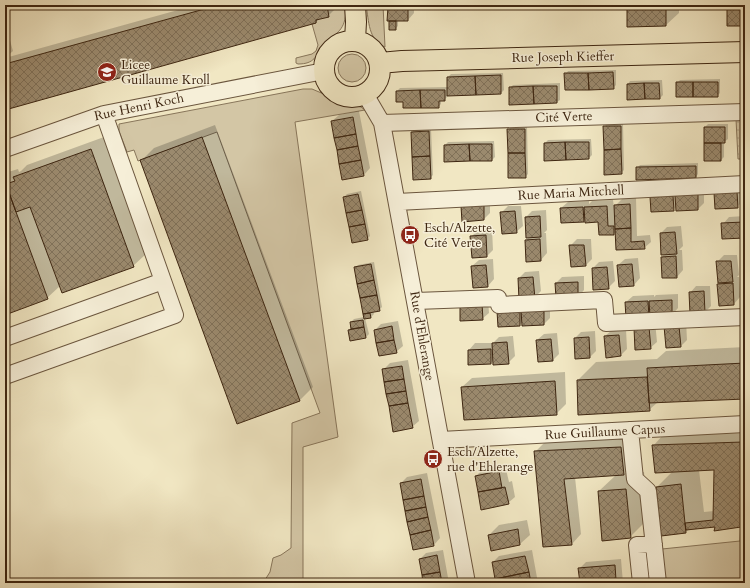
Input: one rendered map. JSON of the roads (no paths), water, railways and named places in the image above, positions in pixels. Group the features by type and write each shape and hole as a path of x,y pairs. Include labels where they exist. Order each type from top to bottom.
{"main road":[{"path":"355,5 355,40"},
{"path":"355,40 364,42 377,54 380,63 381,72 378,81 366,94 357,97 338,93 331,88 326,80 324,70 325,61 329,52 336,45 345,41 355,40"},
{"name":"Rue Joseph Kieffer","path":"380,63 402,61 745,52"}],"street":[{"name":"Rue Henri Koch","path":"5,149 104,114 324,70"},
{"name":"Rue d'Ehlerange","path":"366,94 382,123 467,583"},
{"name":"Cité Verte","path":"382,123 745,112"},
{"path":"5,376 175,315 104,114"},
{"name":"Rue Maria Mitchell","path":"397,202 745,184"},
{"path":"5,338 163,281"},
{"path":"416,301 498,298 498,305 604,300 606,323 745,317"},
{"name":"Rue Guillaume Capus","path":"441,440 745,424"},
{"path":"630,430 634,479 648,491 658,583"},
{"path":"641,583 637,545 654,544"}],"place":[{"name":"Licee Guillaume Kroll","path":"107,72"},
{"name":"Esch/Alzette, Cité Verte","path":"410,235"},
{"name":"Esch/Alzette, rue d'Ehlerange","path":"433,459"}]}
